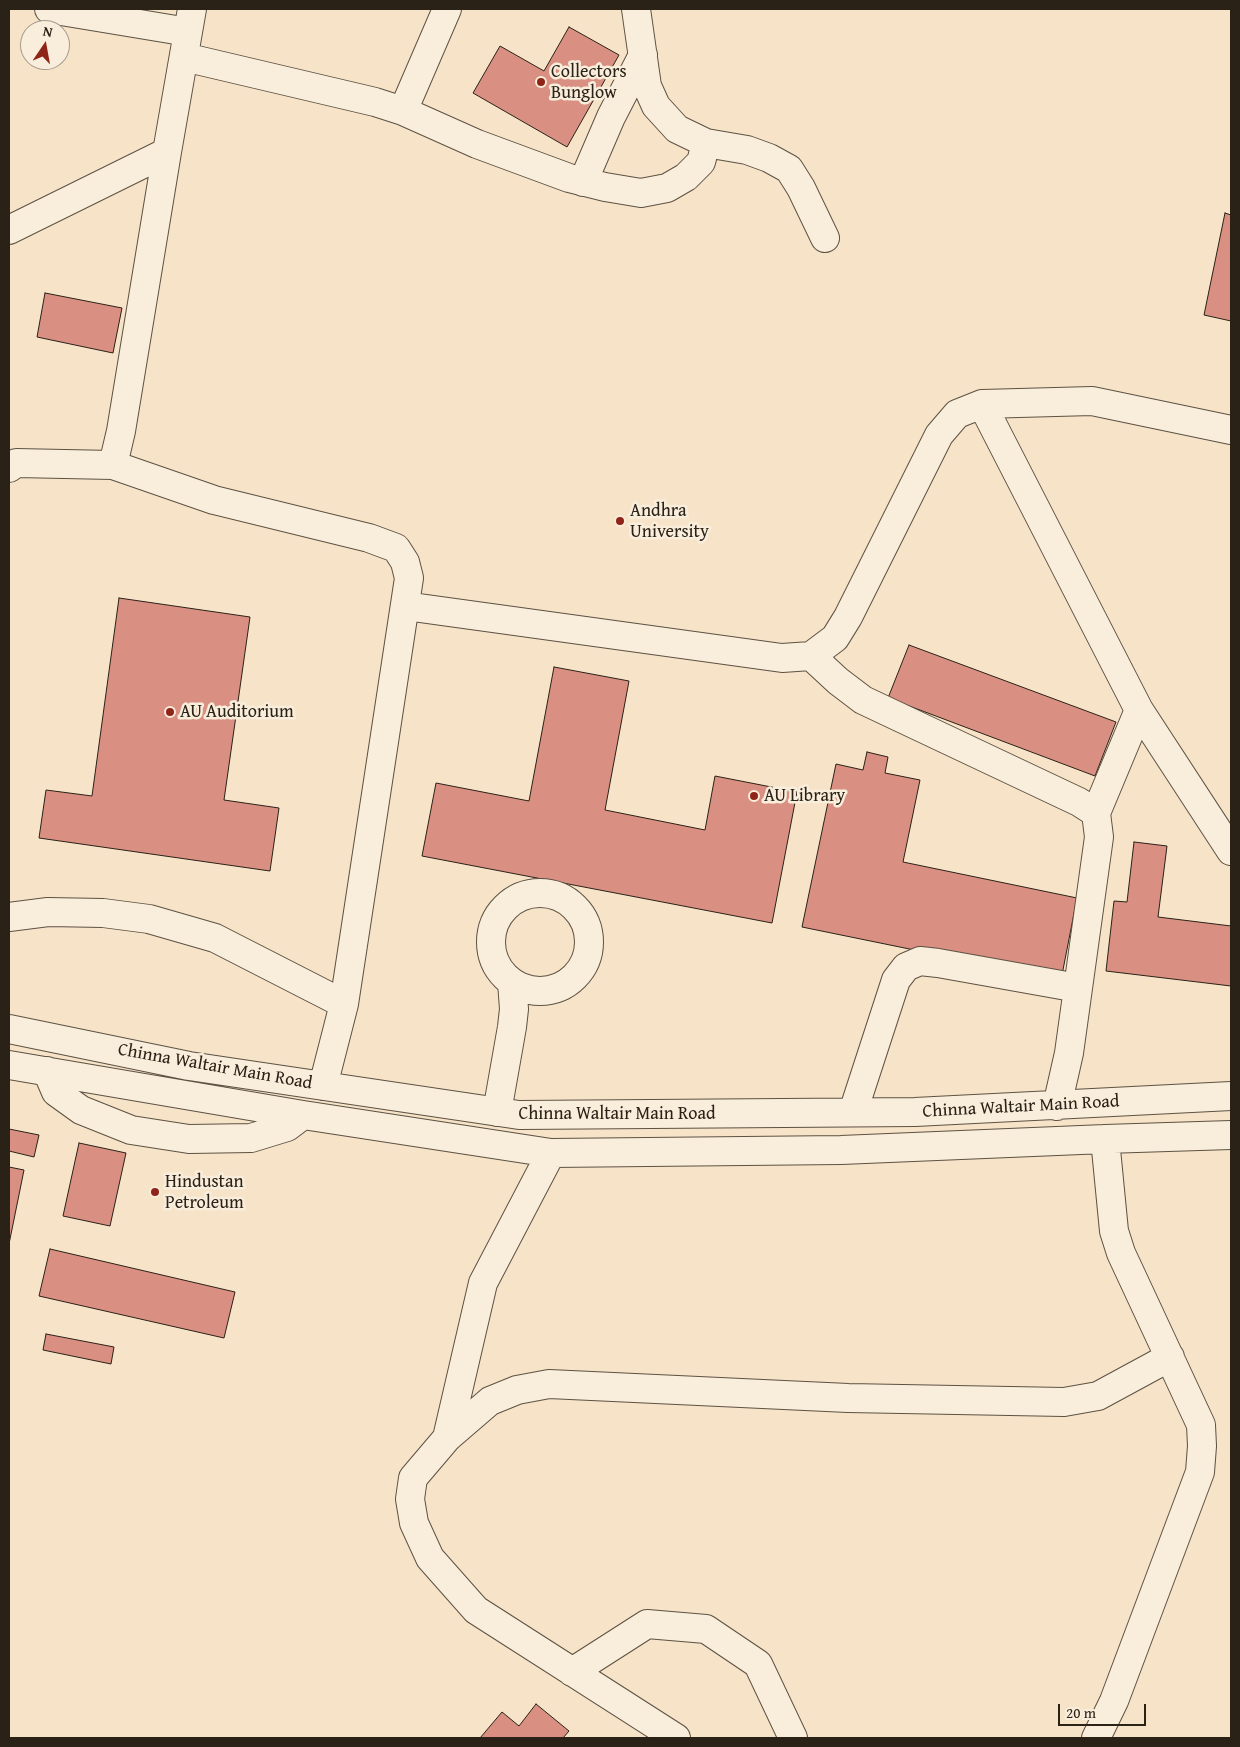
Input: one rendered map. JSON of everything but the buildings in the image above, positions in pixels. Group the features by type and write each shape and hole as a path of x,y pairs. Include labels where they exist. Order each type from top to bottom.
{"street":[{"path":"49,9 188,32 402,111 477,144 583,182 641,193 667,188 686,177 701,162 706,143"},
{"path":"402,111 447,9"},
{"path":"636,9 647,86 656,106 677,129 706,143 746,150 769,158 788,169 801,188 825,238"},
{"path":"113,465 121,431 188,32"},
{"path":"583,182 611,118 644,55"},
{"path":"9,230 167,152"},
{"path":"405,606 782,658 811,656 835,638 848,617 939,435 958,414 982,404 1092,401 1231,430"},
{"path":"982,404 1139,710 1231,851"},
{"path":"11,462 113,465 214,500 369,538 396,548 406,562 409,578 344,1004 323,1086"},
{"path":"811,656 838,681 863,700 1079,802 1096,813"},
{"path":"1057,1106 1068,1053 1099,837 1096,813 1139,710"},
{"path":"9,917 57,912 103,913 149,919 215,938 344,1004"},
{"path":"853,1112 896,980 906,967 920,961 938,963 1078,988"},
{"path":"497,1112 512,1027 514,1009 512,982"},
{"name":"Chinna Waltair Main Road","path":"9,1029 189,1066 519,1115 915,1112 1231,1096"},
{"name":"Chinna Waltair Main Road","path":"9,1065 303,1115 551,1152 841,1150 1231,1135"},
{"path":"47,1071 56,1092 81,1110 131,1130 189,1139 251,1138 287,1126 303,1115"},
{"path":"1096,1738 1114,1701 1200,1472 1202,1446 1201,1425 1114,1231 1105,1139"},
{"path":"447,1438 483,1283 551,1152"},
{"path":"676,1738 476,1610 430,1558 414,1523 410,1499 413,1478 447,1438 490,1401 517,1390 549,1384 848,1398 1064,1402 1098,1396 1170,1357"},
{"path":"572,1672 647,1624 706,1629 758,1664 793,1738"}],"place":[{"name":"Collectors Bunglow","path":"541,82"},
{"name":"Andhra University","path":"620,521"},
{"name":"AU Auditorium","path":"170,712"},
{"name":"AU Library","path":"754,796"},
{"name":"Hindustan Petroleum","path":"155,1192"}]}
